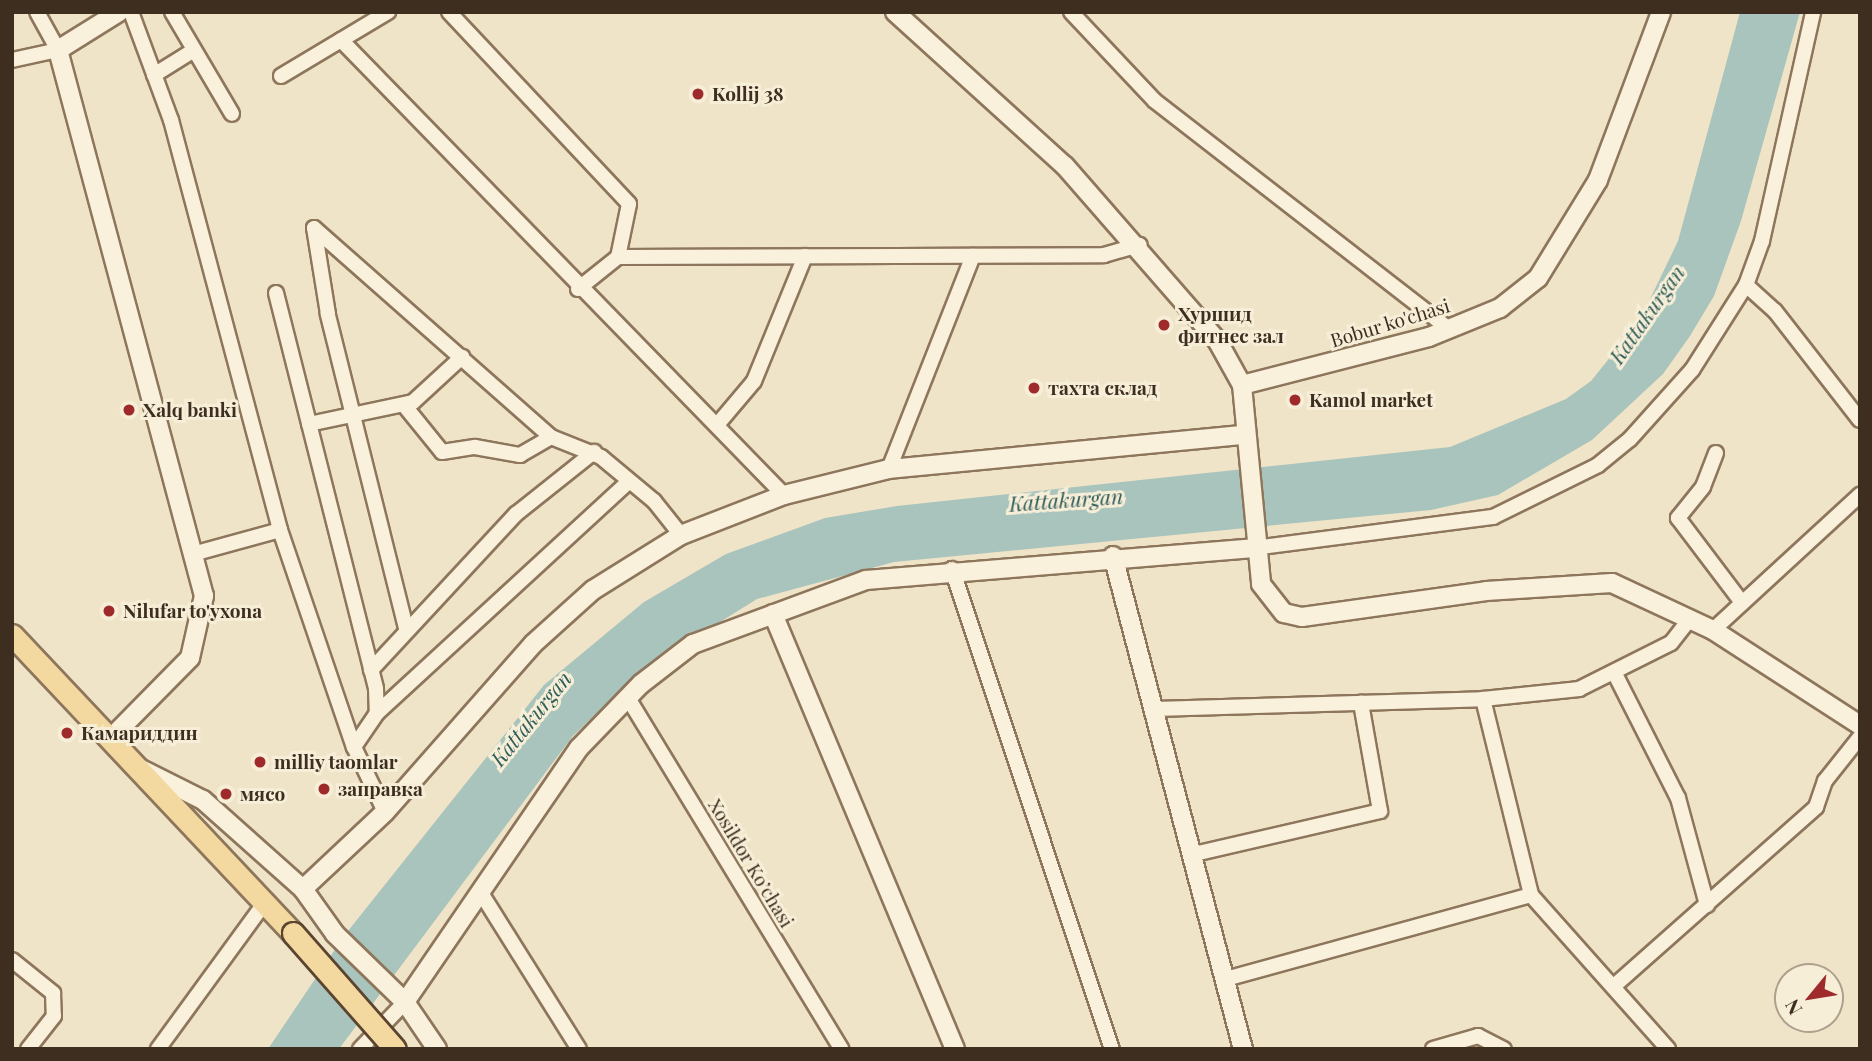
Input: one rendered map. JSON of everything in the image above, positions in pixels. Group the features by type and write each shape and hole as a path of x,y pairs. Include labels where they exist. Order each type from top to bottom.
{"main road":[{"path":"12,635 263,905 293,933 395,1049"}],"street":[{"path":"37,12 58,50 204,596 190,658 110,739"},
{"path":"12,60 58,50 118,12"},
{"path":"131,12 154,75 280,530 354,747 385,812"},
{"path":"172,12 232,114"},
{"path":"281,76 388,12"},
{"path":"449,12 629,205 618,257"},
{"path":"895,12 1065,166 1195,307 1242,385 1253,542 1272,604 1302,617 1486,591 1612,583 1713,630 1860,725"},
{"path":"1072,12 1155,101 1449,329"},
{"name":"Bobur ko'chasi","path":"1242,385 1449,329 1500,308 1538,278 1571,233 1661,12"},
{"path":"360,1049 481,893 579,748 628,698 693,644 866,580 952,569 1113,556 1493,517 1598,466 1692,370 1746,285 1762,241 1813,12"},
{"path":"341,40 578,289 717,425 784,495"},
{"path":"154,75 194,50"},
{"path":"406,628 314,228 551,437 594,452 626,484 654,501 681,535"},
{"path":"578,289 618,257 1104,255 1140,245"},
{"path":"717,425 754,381 806,256"},
{"path":"890,469 973,256"},
{"path":"1746,285 1775,311 1860,420"},
{"path":"276,293 371,670 377,713"},
{"path":"309,424 404,405 433,388 462,358"},
{"path":"404,405 442,452 475,447 520,455 551,437"},
{"path":"303,889 385,812 533,644 593,590 681,535 784,495 890,469 1245,435"},
{"path":"371,670 406,628 516,514 594,452"},
{"path":"1716,453 1703,487 1678,519 1740,600"},
{"path":"354,747 377,713 626,484"},
{"path":"1713,630 1740,600 1817,541 1860,495"},
{"path":"193,554 280,530"},
{"path":"1113,556 1156,709 1243,1049"},
{"path":"952,569 1112,1049"},
{"path":"773,614 955,1049"},
{"path":"1156,709 1483,699 1579,689 1671,643 1689,621"},
{"path":"1614,672 1678,798 1707,905"},
{"name":"Xosildor Ko’chasi","path":"628,698 841,1049"},
{"path":"1483,699 1531,895 1668,1049"},
{"path":"1194,854 1380,811 1361,703"},
{"path":"1614,986 1816,807 1825,781 1860,737"},
{"path":"135,766 203,800 303,889 335,934 400,997 437,1049"},
{"path":"481,893 579,1049"},
{"path":"1226,979 1531,895"},
{"path":"158,1049 263,905"},
{"path":"12,960 53,993 54,1016 28,1049"},
{"path":"1433,1049 1478,1036 1504,1049"}],"water":[{"name":"Kattakurgan","path":"1740,12 1800,12 1741,221 1714,296 1690,336 1663,374 1592,440 1498,495 1431,510 894,562 757,599 638,673 572,737 339,1049 268,1049 344,936 544,685 644,602 726,554 825,518 897,506 1450,447 1566,399 1591,381 1640,320 1678,241"}],"place":[{"name":"Kollij 38","path":"698,94"},
{"name":"Хуршид фитнес зал","path":"1164,325"},
{"name":"тахта склад","path":"1034,388"},
{"name":"Kamol market","path":"1295,400"},
{"name":"Xalq banki","path":"129,410"},
{"name":"Nilufar to'yxona","path":"109,611"},
{"name":"Камариддин","path":"67,733"},
{"name":"milliy taomlar","path":"260,762"},
{"name":"заправка","path":"324,789"},
{"name":"мясо","path":"226,794"}]}
